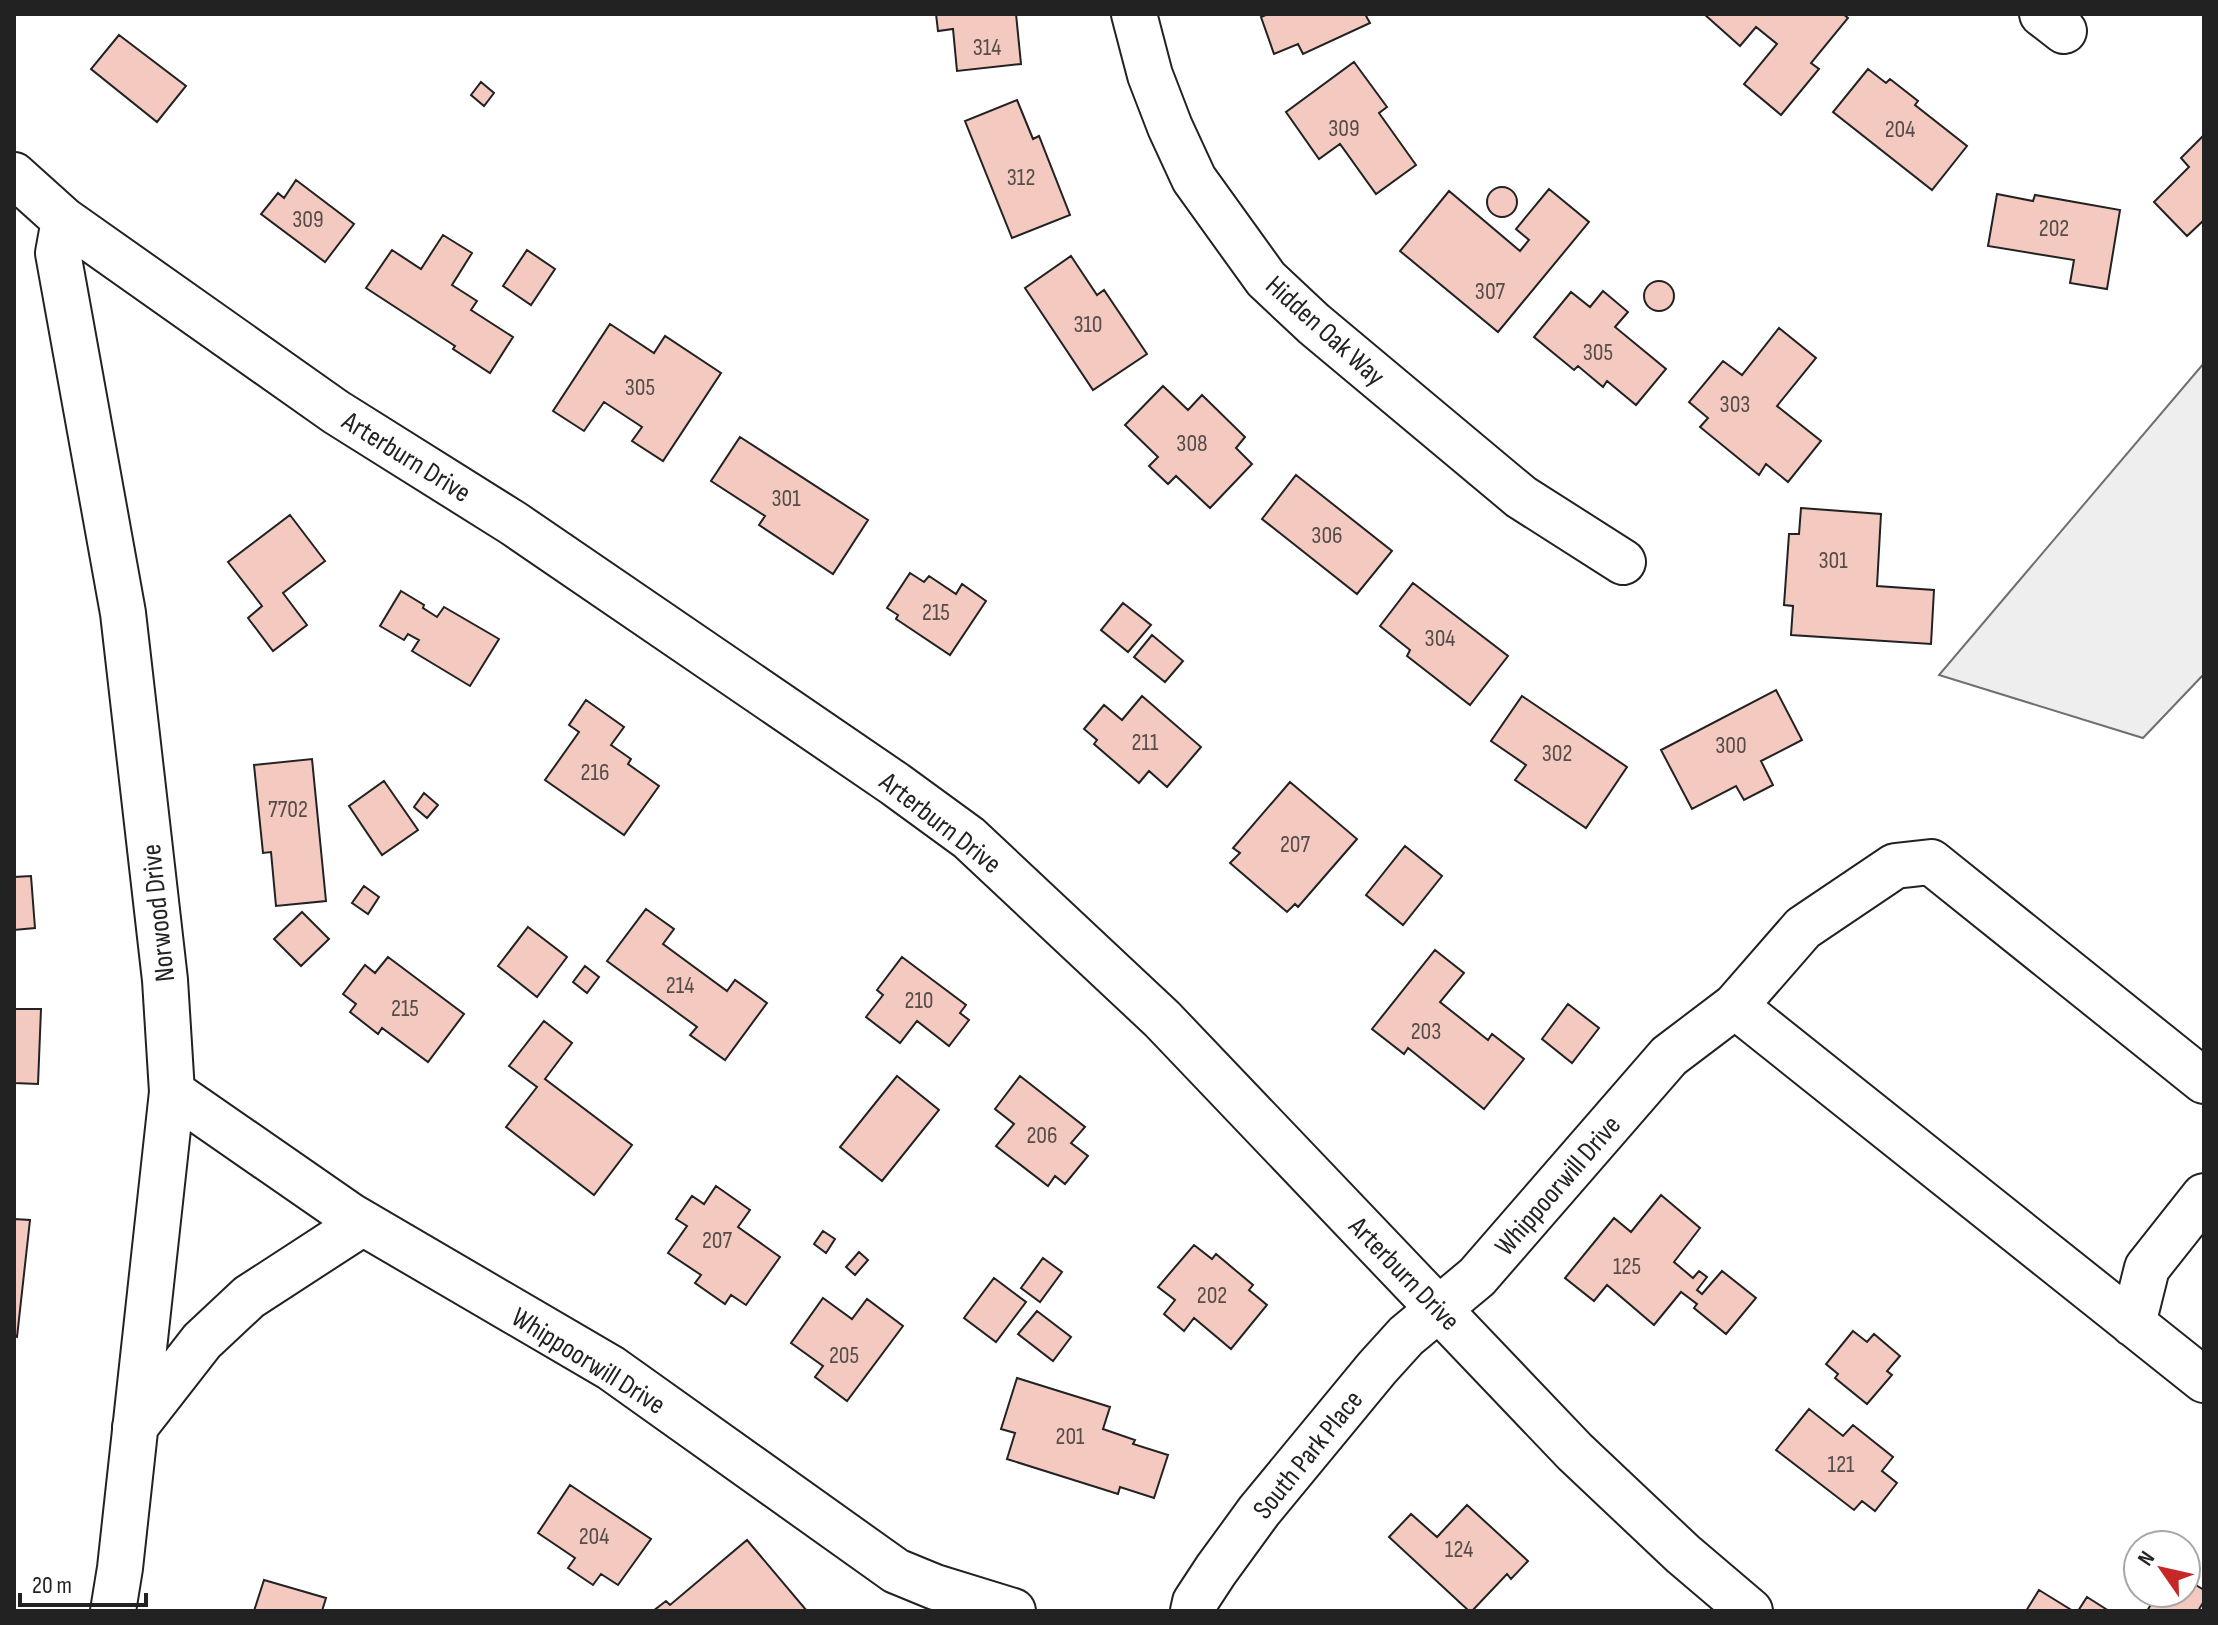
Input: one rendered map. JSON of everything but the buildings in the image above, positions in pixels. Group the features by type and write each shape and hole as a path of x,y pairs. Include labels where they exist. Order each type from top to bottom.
{"street":[{"name":"Hidden Oak Way","path":"1134,14 1155,88 1194,179 1266,279 1314,324 1521,497 1623,562"},
{"name":"Arterburn Drive","path":"14,175 64,220 336,412 513,523 969,838 1162,1019 1575,1452 1683,1554 1750,1611"},
{"name":"Norwood Drive","path":"64,220 58,253 123,613 165,980 172,1092 113,1611"},
{"name":"Whippoorwill Drive","path":"1438,1309 1477,1277 1669,1056 1735,1006 1803,928 1895,866 1931,862 2204,1081"},
{"path":"1735,1006 2204,1380"},
{"name":"Whippoorwill Drive","path":"172,1092 363,1223 611,1368 896,1591 935,1587 1013,1611"},
{"path":"2133,1324 2147,1268 2204,1196"},
{"path":"135,1427 202,1341 249,1297 363,1223"},
{"name":"South Park Place","path":"1182,1608 1377,1368 1406,1336 1438,1309"}],"shaded area":[{"path":"2204,363 2204,674 2143,738 1939,675"}]}
